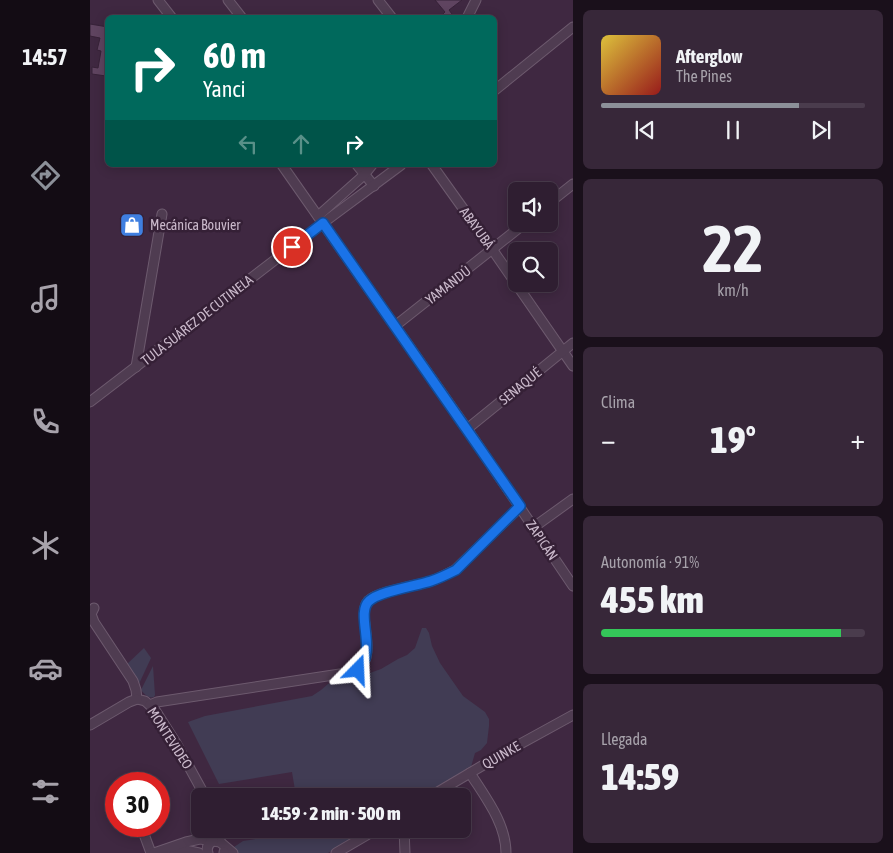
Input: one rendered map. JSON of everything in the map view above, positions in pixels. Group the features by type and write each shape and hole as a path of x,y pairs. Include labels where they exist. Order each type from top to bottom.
{"street":[{"path":"158,0 170,15"},
{"path":"228,0 240,15"},
{"path":"378,0 390,15"},
{"path":"468,15 476,0"},
{"path":"497,88 573,26"},
{"name":"ZAPICÁN","path":"283,167 467,429 573,586"},
{"path":"358,167 374,186"},
{"path":"320,220 370,167"},
{"name":"TULA SUÁREZ DE CUTINELA","path":"90,402 320,220 374,186 398,167"},
{"name":"ABAYUBÁ","path":"433,167 573,366"},
{"path":"558,196 573,184"},
{"path":"136,367 162,214"},
{"name":"YAMANDÚ","path":"395,326 514,232"},
{"name":"SENAQUÉ","path":"467,429 573,343"},
{"path":"534,527 573,499"},
{"path":"150,705 157,702 358,670 366,656 365,610 369,601 380,595 437,579 456,570 520,506"},
{"name":"MONTEVIDEO","path":"94,608 91,614 94,622 133,682 138,699 150,705 176,743 201,788"},
{"path":"90,725 129,702 138,699"},
{"name":"QUINKE","path":"444,788 573,716"},
{"path":"470,772 498,820 504,838 506,853"},
{"path":"147,837 156,852"},
{"path":"336,853 362,838"},
{"path":"404,838 405,853"},
{"path":"156,852 194,840 205,840 223,848"},
{"path":"208,853 207,847 209,844 223,848"},
{"path":"156,852 178,849 199,853"}],"shaded area":[{"path":"422,628 426,628 440,663 463,696 485,712 489,719 487,743 481,750 475,753 471,767 436,788 295,788 292,772 219,784 188,722 205,716 312,696 328,684 381,669 407,655 415,648"},
{"path":"144,648 151,658 138,686 126,665"},
{"path":"153,666 155,695 150,697 141,690"},
{"path":"262,838 353,838 328,853 238,853 234,847 243,841"}],"building":[{"path":"435,0 462,0 449,10 453,15 442,15 445,12"},
{"path":"90,24 105,26 105,76 92,74 92,67 98,68 101,51 97,50 100,38 90,36"}],"place":[{"name":"Mecánica Bouvier","path":"132,225"}],"route":[{"path":"292,247 323,223 520,506 456,570 431,581 380,595 369,601 365,610 366,656 365,662 358,670"}]}
